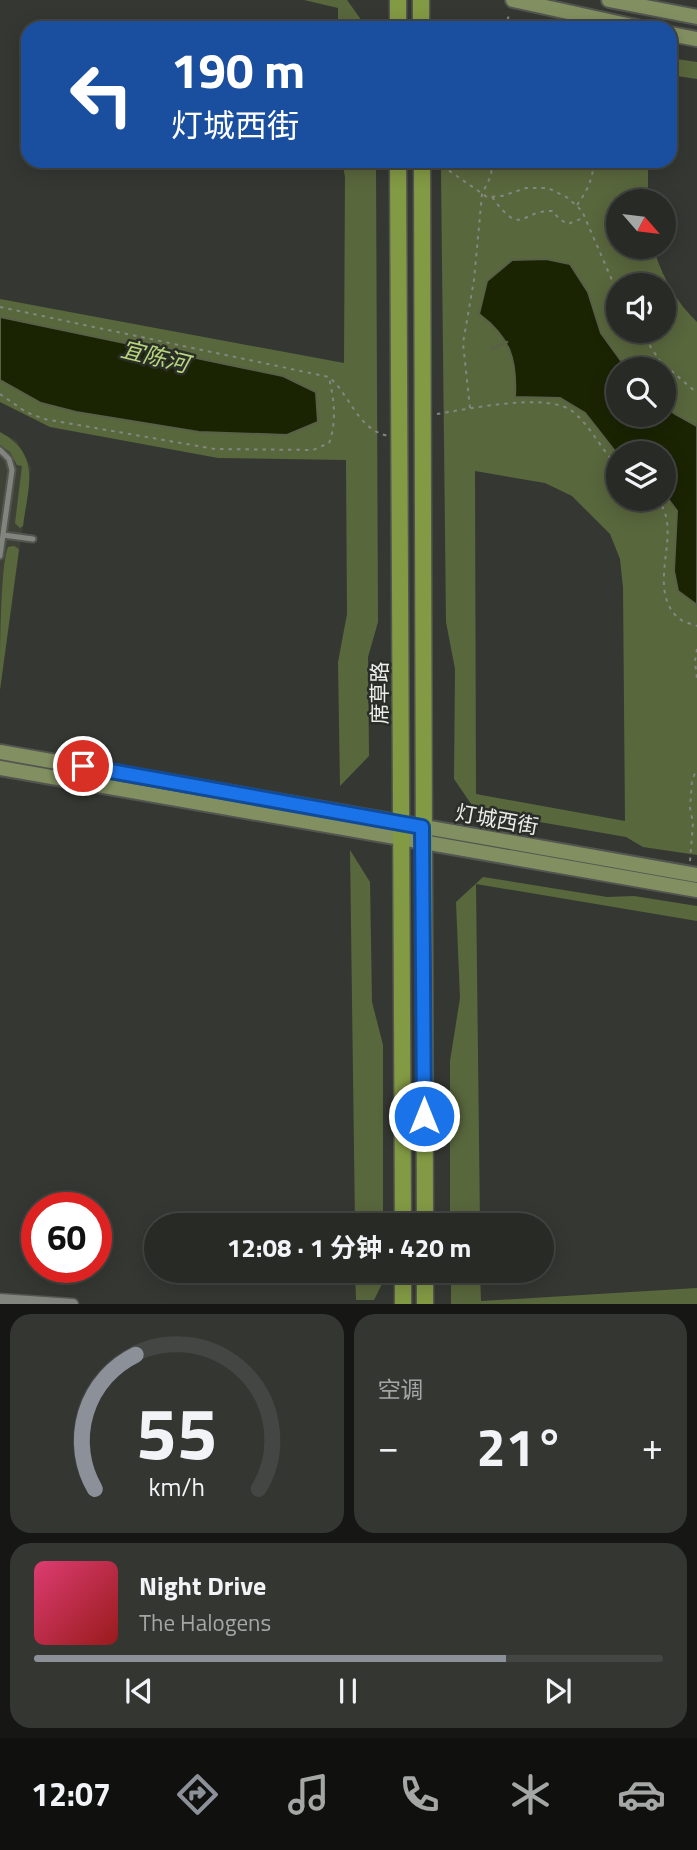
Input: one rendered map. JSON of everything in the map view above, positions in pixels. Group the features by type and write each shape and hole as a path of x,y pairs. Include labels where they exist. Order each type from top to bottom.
{"main road":[{"path":"398,0 398,21"},
{"path":"421,0 421,21"},
{"name":"席草路","path":"398,168 403,1213"},
{"name":"席草路","path":"422,168 425,1213"},
{"path":"403,1283 403,1304"},
{"path":"425,1283 425,1304"}],"street":[{"path":"514,0 609,21"},
{"path":"609,0 697,17"},
{"path":"677,35 697,39"},
{"name":"灯城西街","path":"0,752 400,832"},
{"name":"灯城西街","path":"0,768 423,836 697,890"},
{"name":"灯城西街","path":"423,836 693,874"},
{"path":"0,1299 73,1304"}],"lane":[{"path":"0,450 9,459 12,470 0,556"},
{"path":"2,537 33,539"}],"path":[{"path":"507,21 514,0"},
{"path":"445,168 482,194 502,196 526,188 548,188 568,198 585,218 609,273"},
{"path":"470,408 463,343 474,280 482,194 491,176 492,168"},
{"path":"577,206 587,192 594,168"},
{"path":"492,196 504,213 516,220 524,220 540,210 553,211 559,219 568,224 585,218"},
{"path":"0,307 328,377 340,387 360,420 376,433 399,438"},
{"path":"648,343 660,361 697,393"},
{"path":"0,394 26,412 44,419 176,444 215,449 313,450 329,443 335,429 328,377"},
{"path":"422,417 470,408 551,402 570,410 606,451"},
{"path":"664,511 668,521 665,597 677,618 697,626"},
{"path":"697,649 697,680"},
{"path":"693,874 693,823 690,808 692,780 697,769"}],"shaded area":[{"path":"304,0 347,0 362,21 338,21 338,8"},
{"path":"677,59 697,62 697,79 677,76"},
{"path":"343,168 376,168 378,622 368,657 369,756 340,786 338,662 347,614 346,460 218,458 50,427 0,402 0,299 344,363"},
{"path":"442,168 648,168 648,189 606,189 606,259 658,259 663,273 606,273 606,343 676,343 676,297 697,322 697,855 643,847 626,837 476,811 454,779 455,669 446,622","holes":["475,471 545,483 572,496 610,534 620,559 623,587 625,821 476,794"]},
{"path":"0,432 17,441 31,468 0,690"},
{"path":"0,432 13,441 27,461 29,485 23,526 20,528 15,523 22,466 17,465 10,452 0,445"},
{"path":"8,547 19,549 0,690 3,573"},
{"path":"350,850 370,882 372,1002 383,1045 383,1213 355,1213"},
{"path":"483,877 607,897 634,896 697,906 697,921 476,884 480,1213 450,1213 450,1061 460,998 456,902"},
{"path":"355,1283 382,1283 374,1300 356,1300"},
{"path":"451,1283 480,1283 481,1301 697,1288 697,1304 451,1304"}],"water":[{"path":"546,259 570,264 588,292 601,333 618,357 606,357 606,427 676,427 676,415 697,426 697,605 678,591 674,571 676,441 607,441 585,413 560,398 515,397 515,371 505,340 479,314 487,281 512,260"},
{"path":"0,317 283,376 316,392 318,422 287,435 199,432 76,412 41,403 0,380"}],"waterway":[{"name":"宜陈河","path":"491,349 507,342"}],"route":[{"path":"83,766 422,827 424,1116"}]}
